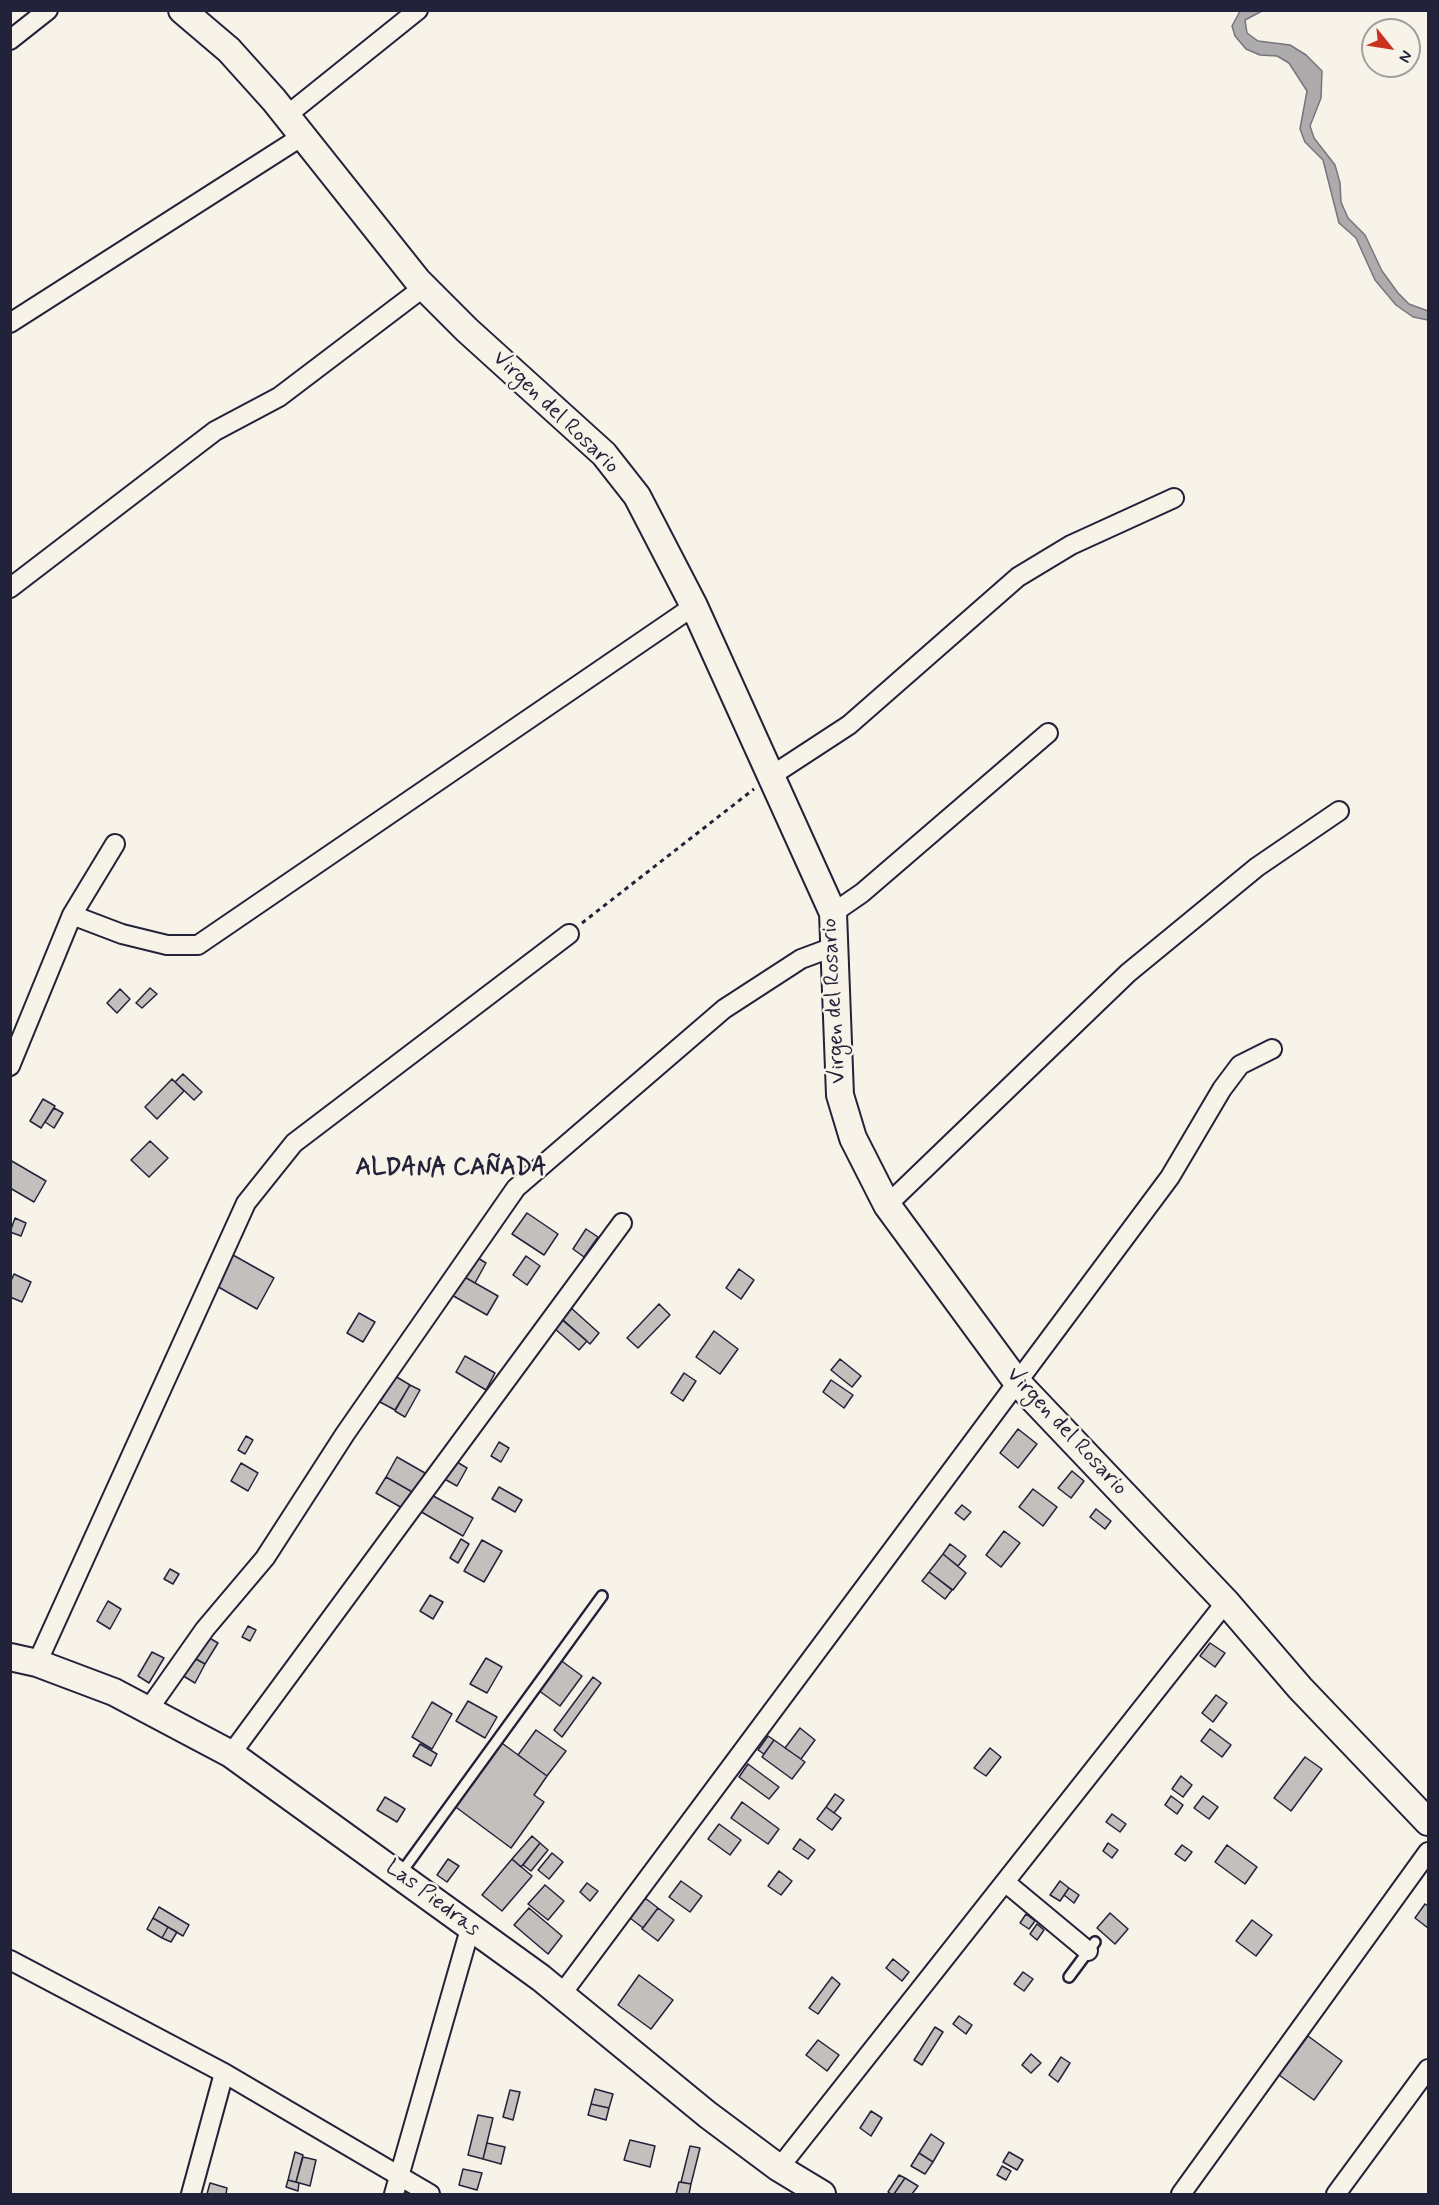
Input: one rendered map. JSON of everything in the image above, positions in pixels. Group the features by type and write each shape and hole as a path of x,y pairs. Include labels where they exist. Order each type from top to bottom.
{"street":[{"path":"10,40 48,10"},
{"name":"Virgen del Rosario","path":"182,10 229,51 286,116 424,287 467,330 604,454 637,496 694,606 833,913 840,1095 854,1138 887,1205 1017,1382 1226,1602 1300,1688 1428,1822"},
{"path":"286,116 418,10"},
{"path":"10,322 301,137"},
{"path":"10,588 216,431 279,397 424,287"},
{"path":"771,776 849,725 1018,577 1071,545 1174,498"},
{"path":"72,915 133,937 167,945 198,945 694,606"},
{"path":"833,913 862,892 1048,733"},
{"path":"887,1205 1128,973 1257,867 1339,811"},
{"path":"10,1066 72,915 115,844"},
{"path":"37,1663 246,1203 294,1143 569,934"},
{"path":"148,1710 205,1629 265,1558 345,1434 516,1188 724,1009 801,959 836,946"},
{"path":"561,1995 1170,1177 1221,1089 1240,1065 1272,1049"},
{"path":"231,1754 622,1223"},
{"path":"778,2168 1226,1602"},
{"name":"Las Piedras","path":"10,1658 37,1663 114,1692 231,1754 561,1995 778,2168 822,2194"},
{"path":"1181,2194 1428,1852"},
{"path":"1005,1882 1091,1946"},
{"path":"394,2194 470,1929"},
{"path":"11,1964 224,2073 430,2194"},
{"path":"1336,2194 1428,2069"},
{"path":"191,2194 224,2073"}],"lane":[{"path":"399,1875 602,1596"},
{"path":"1069,1977 1091,1946"}],"path":[{"path":"569,934 771,776"}],"shaded area":[{"path":"1240,11 1262,11 1245,20 1247,33 1258,41 1290,45 1306,55 1322,71 1321,98 1310,126 1314,138 1335,165 1340,183 1341,202 1348,218 1365,235 1382,271 1398,293 1409,304 1428,311 1428,320 1413,317 1396,305 1375,280 1356,238 1339,223 1323,160 1305,142 1300,129 1307,91 1289,63 1277,56 1260,55 1246,49 1235,36 1232,26"}],"building":[{"path":"150,988 157,994 142,1008 136,1003"},
{"path":"120,989 130,999 117,1013 107,1003"},
{"path":"183,1074 202,1092 194,1100 175,1082"},
{"path":"172,1079 184,1091 157,1119 145,1107"},
{"path":"43,1099 55,1106 41,1128 30,1121"},
{"path":"54,1108 63,1113 54,1128 45,1122"},
{"path":"150,1141 168,1158 149,1177 131,1160"},
{"path":"10,1160 46,1181 34,1202 10,1188"},
{"path":"527,1213 558,1234 544,1255 512,1234"},
{"path":"15,1218 26,1223 21,1236 10,1232"},
{"path":"586,1229 598,1237 584,1257 573,1249"},
{"path":"233,1255 274,1278 257,1309 215,1285"},
{"path":"473,1255 486,1263 475,1283 461,1275"},
{"path":"526,1256 540,1266 527,1285 513,1275"},
{"path":"739,1269 754,1280 741,1299 726,1288"},
{"path":"14,1274 31,1282 22,1302 10,1297 10,1283"},
{"path":"461,1275 498,1296 487,1315 450,1294"},
{"path":"659,1304 670,1315 638,1348 627,1338"},
{"path":"570,1307 599,1333 590,1344 560,1318"},
{"path":"359,1313 375,1322 363,1342 347,1333"},
{"path":"562,1319 587,1341 579,1350 554,1328"},
{"path":"714,1331 738,1349 720,1374 696,1357"},
{"path":"465,1356 495,1373 486,1390 456,1372"},
{"path":"840,1359 861,1376 852,1387 831,1370"},
{"path":"684,1373 696,1381 683,1401 671,1393"},
{"path":"395,1376 410,1385 395,1410 380,1402"},
{"path":"831,1380 853,1395 844,1408 823,1392"},
{"path":"410,1385 420,1390 405,1417 395,1411"},
{"path":"1018,1429 1037,1444 1018,1468 1000,1453"},
{"path":"246,1436 253,1440 245,1454 238,1450"},
{"path":"499,1442 509,1448 501,1462 491,1456"},
{"path":"397,1457 425,1473 414,1493 386,1477"},
{"path":"452,1459 467,1468 457,1486 441,1477"},
{"path":"241,1463 258,1473 248,1491 231,1481"},
{"path":"1072,1471 1084,1481 1071,1498 1058,1488"},
{"path":"386,1477 414,1493 404,1509 376,1493"},
{"path":"499,1487 522,1500 515,1512 492,1499"},
{"path":"1033,1489 1057,1507 1043,1526 1019,1507"},
{"path":"428,1493 473,1518 463,1536 418,1510"},
{"path":"962,1505 971,1512 964,1520 955,1513"},
{"path":"1096,1509 1111,1521 1105,1529 1090,1517"},
{"path":"1004,1531 1020,1543 1001,1567 986,1555"},
{"path":"461,1539 469,1544 458,1563 450,1558"},
{"path":"482,1540 502,1551 484,1582 464,1571"},
{"path":"950,1544 966,1556 958,1566 943,1554"},
{"path":"943,1554 966,1573 953,1590 929,1572"},
{"path":"170,1569 179,1574 173,1584 164,1579"},
{"path":"929,1572 952,1590 945,1599 922,1581"},
{"path":"430,1595 443,1602 433,1619 420,1611"},
{"path":"108,1601 121,1609 110,1629 97,1621"},
{"path":"248,1626 256,1630 250,1641 242,1637"},
{"path":"206,1636 218,1643 205,1664 194,1658"},
{"path":"1210,1643 1225,1653 1215,1667 1200,1656"},
{"path":"152,1652 164,1658 149,1683 138,1676"},
{"path":"191,1656 205,1664 195,1683 180,1674"},
{"path":"486,1658 502,1667 487,1693 470,1684"},
{"path":"559,1659 582,1676 560,1706 538,1690"},
{"path":"593,1677 601,1683 562,1737 554,1730"},
{"path":"1216,1695 1227,1703 1213,1722 1202,1713"},
{"path":"468,1701 497,1717 485,1738 456,1721"},
{"path":"432,1702 452,1714 432,1749 412,1737"},
{"path":"800,1728 815,1740 801,1759 785,1748"},
{"path":"1210,1729 1231,1745 1222,1757 1201,1741"},
{"path":"536,1730 566,1751 547,1776 518,1755"},
{"path":"768,1736 774,1740 764,1754 758,1750"},
{"path":"774,1740 805,1762 792,1779 762,1757"},
{"path":"499,1741 547,1776 534,1795 544,1802 511,1848 453,1805"},
{"path":"420,1744 437,1754 431,1766 413,1756"},
{"path":"990,1748 1001,1757 986,1776 974,1768"},
{"path":"1305,1757 1322,1769 1291,1811 1274,1798"},
{"path":"748,1764 779,1787 769,1799 739,1777"},
{"path":"1181,1776 1192,1785 1183,1797 1172,1789"},
{"path":"835,1794 844,1800 834,1813 826,1807"},
{"path":"1171,1796 1183,1805 1177,1814 1165,1805"},
{"path":"1203,1796 1218,1807 1209,1819 1194,1808"},
{"path":"385,1797 405,1809 397,1822 377,1810"},
{"path":"742,1802 779,1829 768,1844 731,1818"},
{"path":"826,1807 841,1818 832,1830 817,1819"},
{"path":"1112,1814 1126,1824 1120,1832 1106,1822"},
{"path":"719,1824 741,1840 730,1855 708,1839"},
{"path":"532,1836 540,1843 521,1867 512,1859"},
{"path":"800,1839 815,1850 808,1859 793,1849"},
{"path":"540,1843 548,1850 531,1871 523,1865"},
{"path":"1108,1843 1118,1850 1112,1858 1103,1851"},
{"path":"1182,1845 1192,1852 1185,1861 1175,1854"},
{"path":"1227,1845 1257,1867 1245,1884 1215,1862"},
{"path":"552,1853 563,1862 549,1879 538,1870"},
{"path":"448,1859 459,1866 447,1882 437,1875"},
{"path":"512,1859 532,1876 502,1911 482,1895"},
{"path":"779,1871 792,1881 781,1895 768,1886"},
{"path":"681,1881 702,1896 690,1912 669,1897"},
{"path":"1060,1881 1069,1888 1060,1901 1050,1895"},
{"path":"587,1883 598,1891 590,1901 580,1892"},
{"path":"545,1885 564,1901 548,1920 528,1904"},
{"path":"1069,1888 1079,1895 1074,1903 1064,1895"},
{"path":"645,1898 658,1908 643,1928 630,1918"},
{"path":"1425,1904 1428,1906 1428,1928 1415,1918"},
{"path":"159,1907 189,1925 183,1936 153,1918"},
{"path":"529,1908 562,1936 548,1954 514,1925"},
{"path":"658,1908 674,1920 658,1941 642,1929"},
{"path":"1110,1913 1128,1929 1115,1944 1097,1928"},
{"path":"1026,1914 1035,1921 1029,1929 1020,1923"},
{"path":"153,1918 168,1927 162,1938 147,1929"},
{"path":"1252,1920 1272,1935 1256,1956 1236,1941"},
{"path":"1037,1924 1044,1930 1037,1940 1030,1934"},
{"path":"168,1927 177,1932 171,1942 162,1938"},
{"path":"893,1959 909,1972 902,1981 886,1968"},
{"path":"1023,1972 1033,1979 1024,1991 1014,1984"},
{"path":"639,1975 673,2000 651,2029 618,2005"},
{"path":"832,1977 840,1984 818,2014 809,2008"},
{"path":"959,2016 972,2025 966,2034 953,2024"},
{"path":"935,2027 943,2032 922,2065 914,2060"},
{"path":"1308,2036 1342,2061 1314,2100 1279,2075"},
{"path":"818,2040 839,2055 827,2071 806,2055"},
{"path":"1031,2054 1041,2063 1031,2073 1022,2065"},
{"path":"1061,2057 1070,2063 1058,2082 1049,2075"},
{"path":"595,2089 613,2094 609,2108 591,2104"},
{"path":"510,2090 520,2092 513,2120 503,2117"},
{"path":"591,2104 609,2108 606,2120 588,2115"},
{"path":"871,2111 882,2118 871,2136 860,2128"},
{"path":"478,2115 493,2118 483,2159 468,2155"},
{"path":"931,2134 944,2143 933,2162 919,2153"},
{"path":"630,2140 655,2146 650,2167 624,2160"},
{"path":"487,2143 505,2147 501,2164 483,2159"},
{"path":"690,2146 700,2148 691,2184 681,2182"},
{"path":"295,2152 303,2155 296,2182 288,2180"},
{"path":"1009,2152 1023,2160 1017,2170 1003,2162"},
{"path":"919,2153 933,2162 925,2174 911,2166"},
{"path":"303,2157 316,2160 310,2186 296,2182"},
{"path":"1002,2166 1011,2171 1006,2180 997,2175"},
{"path":"463,2169 482,2173 477,2190 459,2185"},
{"path":"899,2175 905,2178 894,2194 891,2194 888,2192"},
{"path":"905,2178 918,2186 912,2194 894,2194"},
{"path":"288,2180 299,2183 298,2191 286,2187"},
{"path":"679,2182 691,2184 689,2194 676,2194"},
{"path":"210,2183 227,2188 226,2194 207,2194"}],"district":[{"name":"ALDANA CAÑADA","path":"451,1169"}]}
